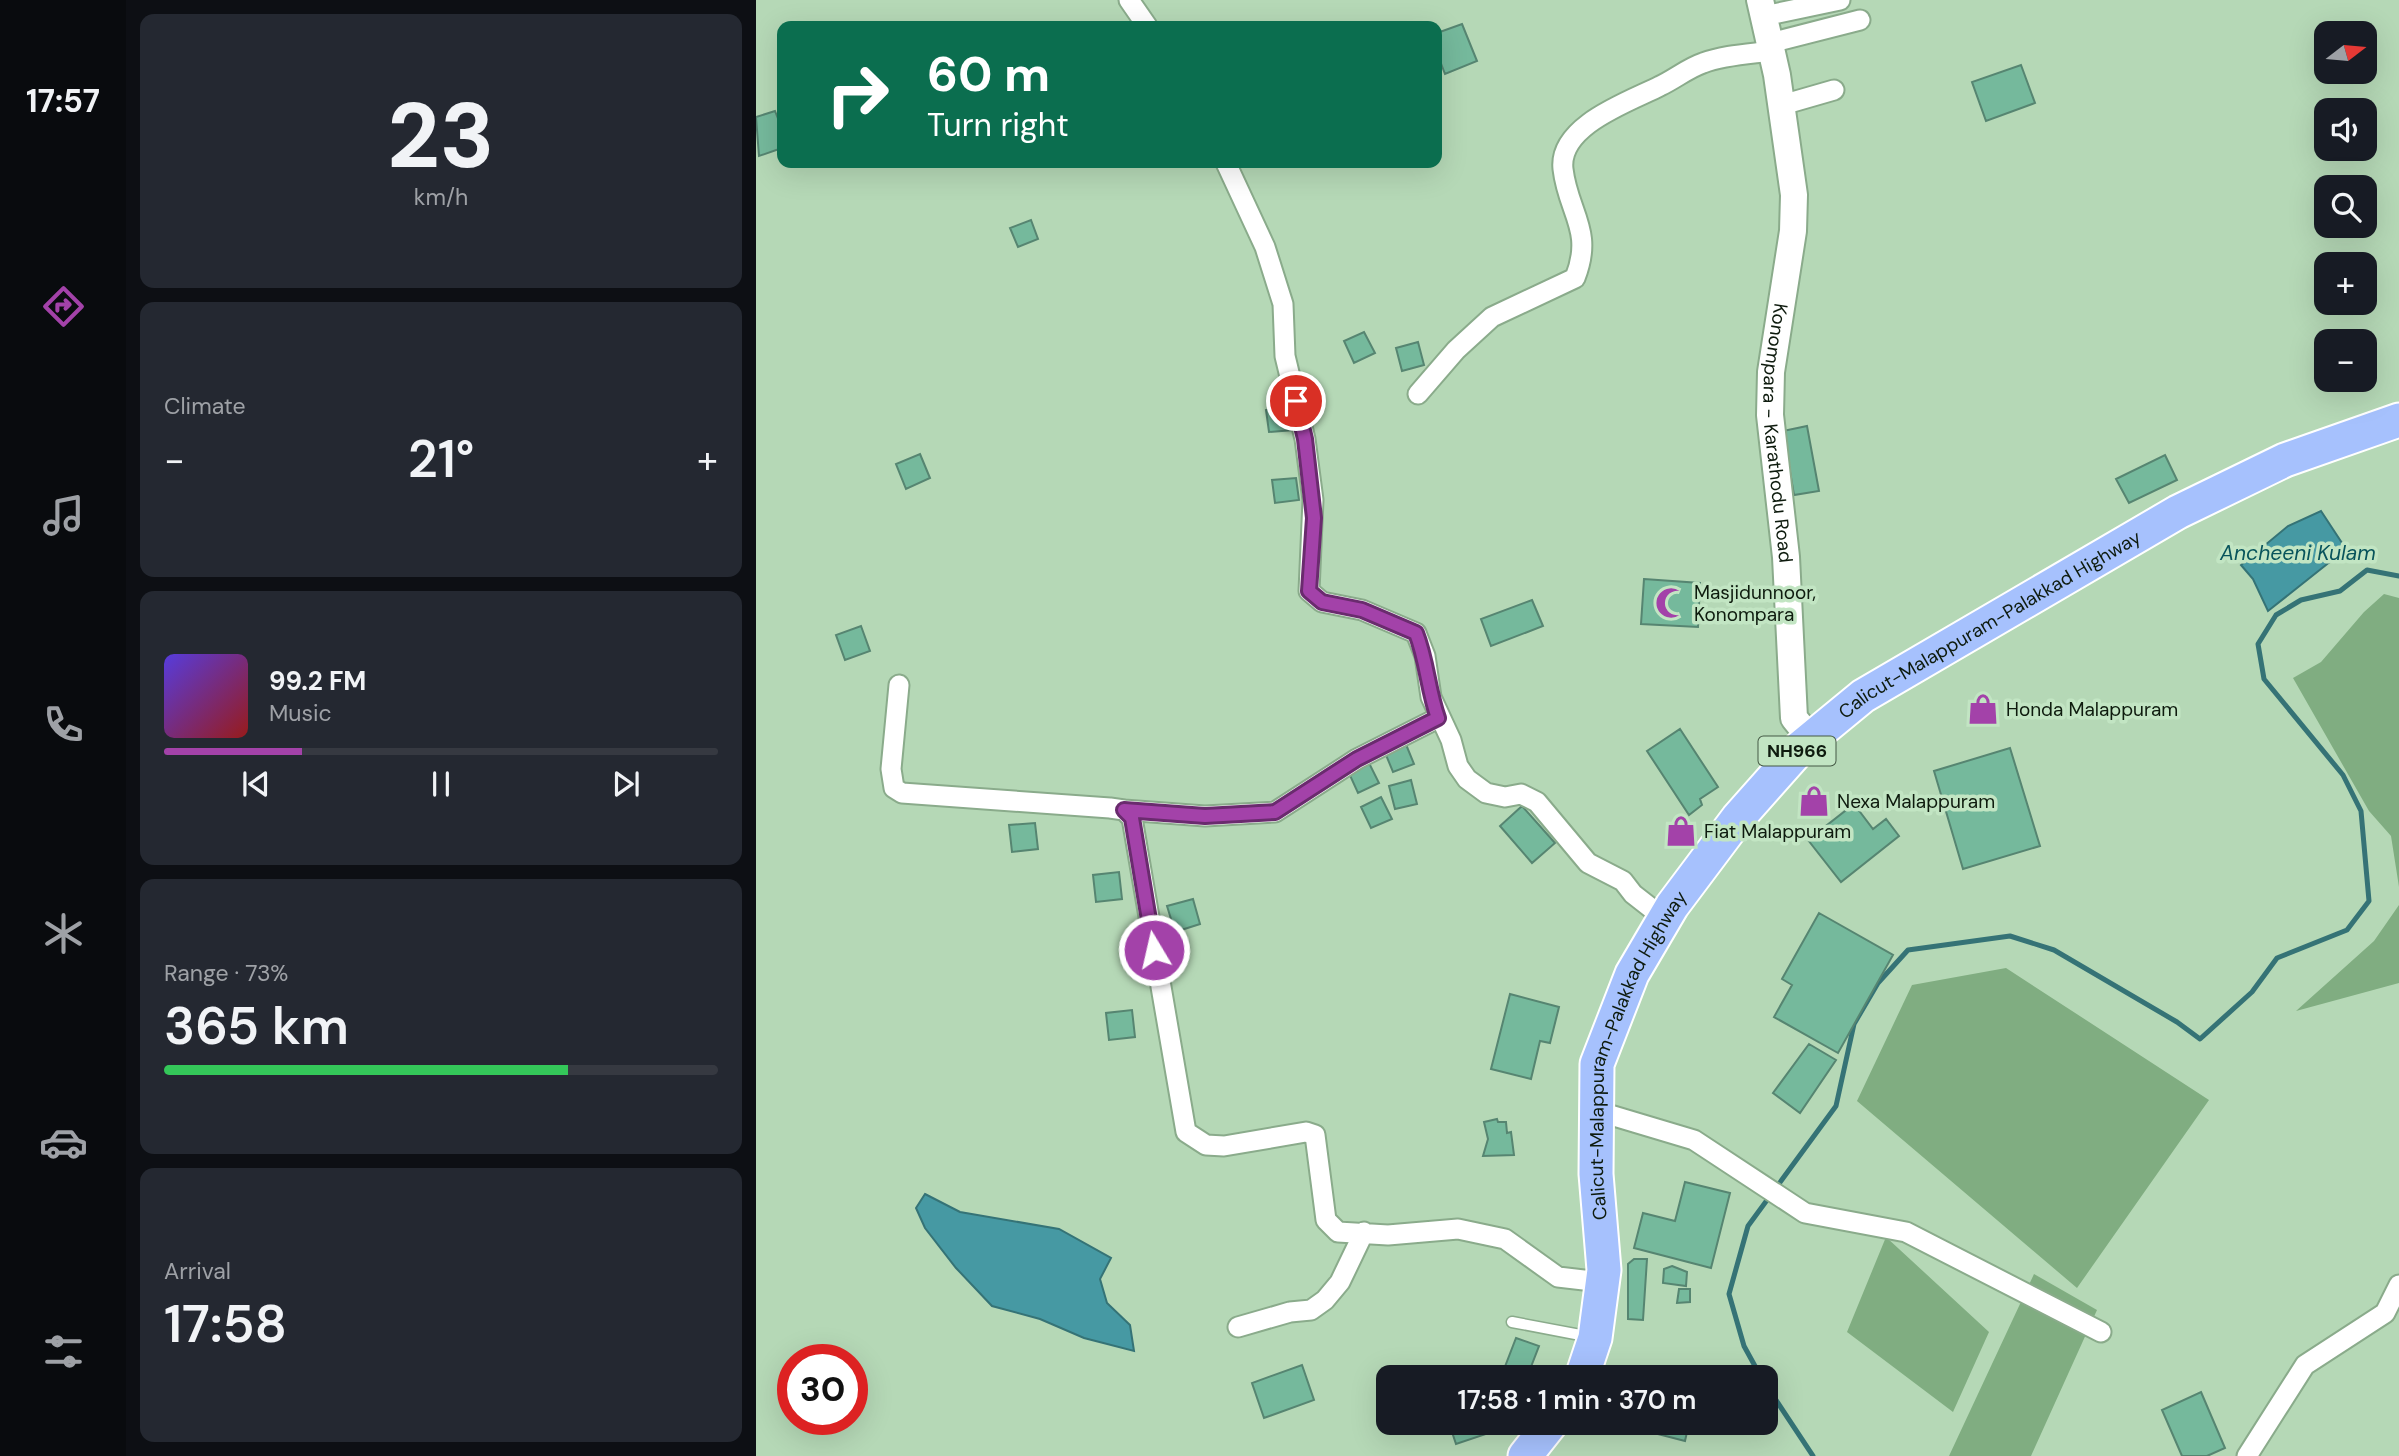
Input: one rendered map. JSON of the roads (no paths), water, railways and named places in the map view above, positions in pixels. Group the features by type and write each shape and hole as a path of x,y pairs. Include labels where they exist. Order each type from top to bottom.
{"highway":[{"name":"Calicut-Malappuram-Palakkad Highway","path":"1586,1365 1595,1338 1604,1270 1596,1174 1597,1064 1632,974 1665,919 1800,737 1863,696 2178,512 2285,460 2399,420"},
{"path":"1525,1456 1542,1435"}],"main road":[{"name":"Konompara - Karathodu Road","path":"1762,8 1782,105 1794,195 1793,231 1774,343 1770,415 1787,569 1800,737"}],"street":[{"path":"1129,0 1144,21"},
{"path":"1762,8 1840,0"},
{"path":"1418,394 1456,350 1492,317 1575,278 1583,258 1584,240 1563,167 1577,133 1614,107 1702,63 1771,47 1860,20"},
{"path":"1782,105 1834,90"},
{"path":"1228,168 1265,247 1283,304 1285,356 1305,439 1314,509 1309,591 1322,602 1362,610 1416,633 1425,656 1431,697 1438,718 1451,740 1458,766 1467,779 1486,793 1505,797 1521,794 1537,802 1588,863 1623,881 1644,905 1665,919"},
{"path":"899,685 891,769 894,788 902,793 1009,799 1205,816 1275,812 1357,759 1438,718"},
{"path":"1124,810 1132,818 1186,1132 1206,1145 1224,1146 1306,1132 1315,1135 1326,1220 1338,1232 1388,1234 1458,1229 1505,1238 1558,1277 1601,1282"},
{"path":"1597,1111 1694,1140 1752,1175 1805,1213 1906,1232 2101,1332"},
{"path":"1238,1327 1290,1312 1311,1310 1325,1300 1340,1282 1364,1231"},
{"path":"2247,1456 2305,1365 2385,1313 2399,1285"}],"lane":[{"path":"1512,1322 1595,1338"}],"water":[{"name":"Ancheeni Kulam","path":"2321,511 2346,549 2268,611 2253,579 2241,565 2288,526"},
{"path":"925,1194 960,1212 1059,1229 1111,1258 1100,1279 1107,1303 1130,1325 1134,1351 1084,1338 1040,1319 992,1306 956,1268 925,1228 916,1208"}],"waterway":[{"path":"1754,1365 1744,1346 1729,1294 1748,1226 1836,1106 1854,1024 1878,983 1908,950 2010,936 2054,950 2177,1022 2200,1039 2252,992 2277,958 2347,930 2369,901 2361,811 2343,775 2264,679 2258,644 2276,615 2301,600 2340,591 2367,570 2399,576"},
{"path":"1778,1403 1813,1456"}],"place":[{"name":"Masjidunnoor, Konompara","path":"1671,603"},
{"name":"Honda Malappuram","path":"1983,709"},
{"name":"Nexa Malappuram","path":"1814,801"},
{"name":"Fiat Malappuram","path":"1681,831"}]}
